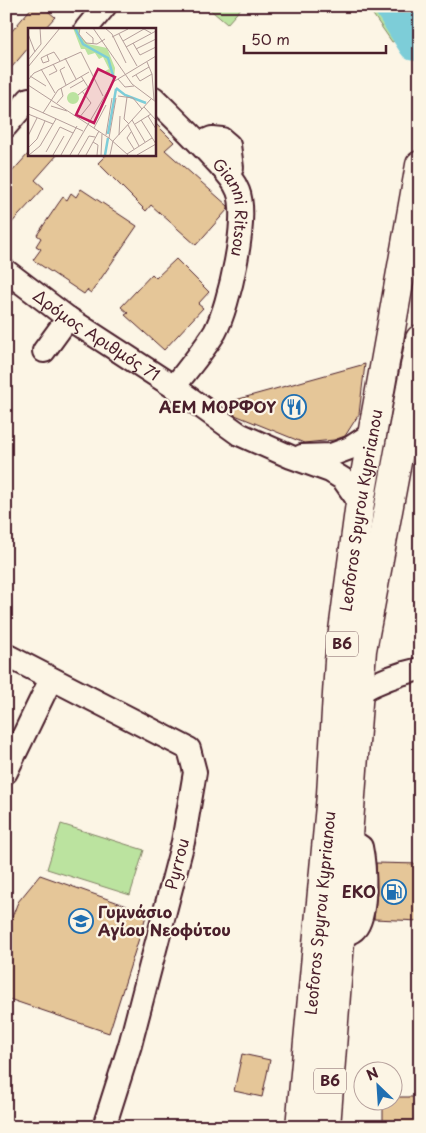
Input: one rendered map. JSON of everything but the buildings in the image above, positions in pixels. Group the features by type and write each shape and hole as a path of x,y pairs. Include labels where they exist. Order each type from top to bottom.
{"main road":[{"name":"Leoforos Spyrou Kyprianou","path":"300,1127 331,795 339,661 360,503 420,165"},
{"name":"Leoforos Spyrou Kyprianou","path":"326,1127 362,650 420,339"}],"street":[{"path":"87,28 105,6"},
{"name":"Gianni Ritsou","path":"155,99 200,143 228,174 238,192 241,210 237,251 228,296 215,331 174,387"},
{"path":"6,126 28,100"},
{"name":"Δρόμος Αριθμός 71","path":"6,272 68,318 174,387 239,434 291,457 330,470 343,479 360,503"},
{"path":"44,351 68,318"},
{"name":"Δρόμος Αριθμός 71","path":"291,457 331,455 350,448 373,433"},
{"path":"362,650 375,665 396,674"},
{"name":"Pyrrou","path":"6,655 189,749 195,772 183,842 130,1045 104,1127"},
{"path":"359,692 396,674 420,670"},
{"path":"6,772 51,679"}],"green space":[{"path":"206,6 243,6 227,24"},
{"path":"367,6 420,6 419,33 392,42"},
{"path":"61,824 144,850 130,895 47,869"}],"waterway":[{"path":"391,6 415,44"}],"place":[{"name":"ΑΕΜ ΜΟΡΦΟΥ","path":"294,407"},
{"name":"EKO","path":"394,892"},
{"name":"Γυμνάσιο Αγίου Νεοφύτου","path":"81,921"}]}
